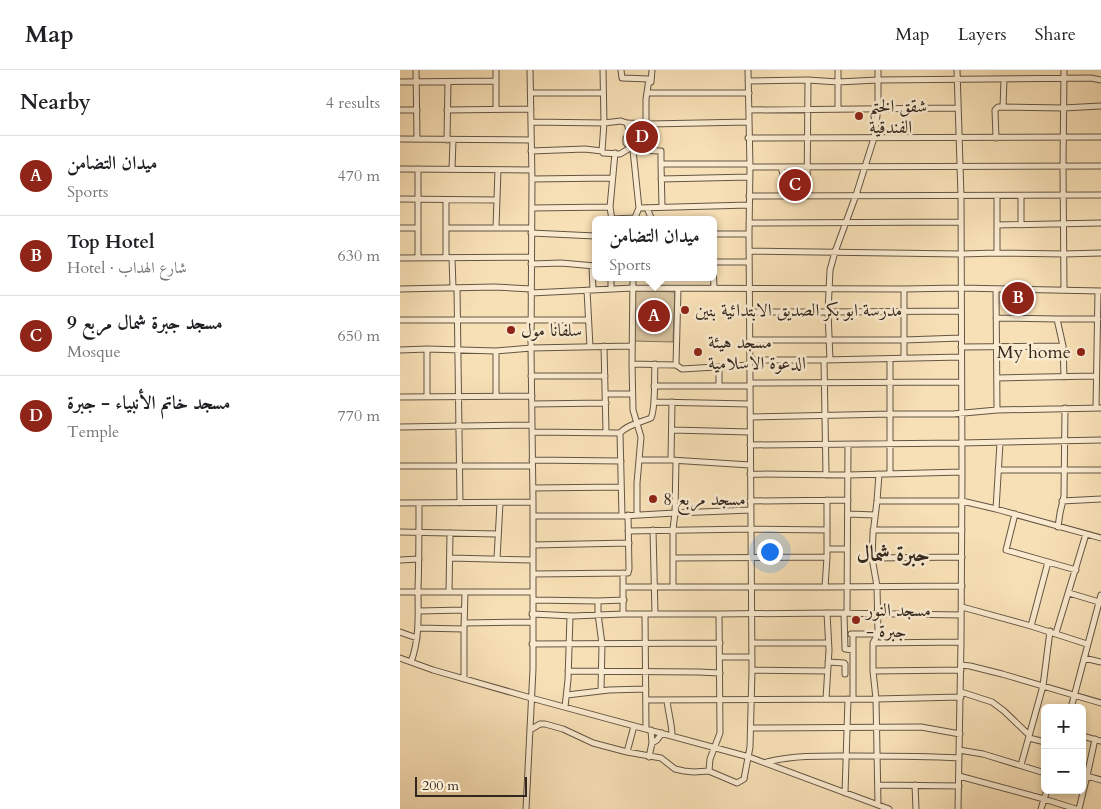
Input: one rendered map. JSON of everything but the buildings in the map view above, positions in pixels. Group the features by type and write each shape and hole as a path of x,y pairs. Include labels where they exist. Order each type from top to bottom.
{"street":[{"path":"416,70 417,139"},
{"path":"496,70 496,110"},
{"path":"526,809 533,678 530,70"},
{"path":"603,70 603,154 620,154 632,149 661,151 662,207"},
{"path":"621,70 622,78"},
{"path":"648,150 646,100 649,93 652,70"},
{"path":"530,730 540,724 546,724 563,729 593,743 649,757 661,758 674,769 709,771 737,782 744,779 750,747 752,670 748,70"},
{"path":"838,70 838,109"},
{"path":"826,475 824,384 829,340 830,270 874,138 878,108 878,70"},
{"path":"957,70 961,222 962,412 962,607 958,809"},
{"path":"1064,70 1064,290"},
{"path":"622,78 652,77"},
{"path":"622,78 649,78 646,122 628,123"},
{"path":"748,81 808,80 838,82 1004,78 1091,78 1101,80"},
{"path":"1003,107 1004,78"},
{"path":"808,80 808,195"},
{"path":"400,82 496,81"},
{"path":"448,82 452,169"},
{"path":"531,92 603,93"},
{"path":"649,93 748,93"},
{"path":"996,138 995,110 998,107 1063,108 1101,106"},
{"path":"748,110 958,108"},
{"path":"448,110 531,109"},
{"path":"400,110 417,110"},
{"path":"531,122 604,123 621,121 648,124 749,122"},
{"path":"628,123 630,134 626,138 626,143 632,149 639,208 635,216"},
{"path":"748,138 1101,136"},
{"path":"400,139 531,140"},
{"path":"531,151 602,150"},
{"path":"612,216 610,206 614,153"},
{"path":"661,164 865,168 1101,166"},
{"path":"781,167 790,195"},
{"path":"418,169 418,258"},
{"path":"400,170 531,170"},
{"path":"496,227 498,170"},
{"path":"661,179 750,177"},
{"path":"532,179 612,178"},
{"path":"749,196 1101,195"},
{"path":"997,196 997,252"},
{"path":"1021,196 1022,224"},
{"path":"400,199 497,200"},
{"path":"446,200 446,228 458,320 460,503"},
{"path":"639,208 749,205"},
{"path":"532,208 610,206"},
{"path":"647,208 650,216"},
{"path":"749,223 961,222"},
{"path":"997,225 1101,223"},
{"path":"446,228 496,227 592,236"},
{"path":"400,228 418,228"},
{"path":"717,234 749,234"},
{"path":"749,251 961,254 997,252 1101,253"},
{"path":"400,258 531,257"},
{"path":"717,262 749,262"},
{"path":"531,264 561,263 592,266"},
{"path":"590,347 588,320 592,274"},
{"path":"611,281 611,289"},
{"path":"633,281 632,394 633,410 641,436 637,483 638,514"},
{"path":"654,288 655,281"},
{"path":"714,281 714,288"},
{"path":"400,289 494,287 531,291 633,288 961,288 1100,291 1096,376 1098,408 996,410 953,414 750,417"},
{"path":"676,365 678,289"},
{"path":"904,289 904,358"},
{"path":"996,289 996,410"},
{"path":"750,312 961,311"},
{"path":"996,318 1098,319"},
{"path":"1057,319 1063,346 1064,377"},
{"path":"400,320 588,320"},
{"path":"750,340 961,338"},
{"path":"604,346 606,432"},
{"path":"400,350 426,349 496,352 531,348 632,346"},
{"path":"961,347 1063,346"},
{"path":"426,349 427,396"},
{"path":"496,352 496,396"},
{"path":"632,364 676,365 682,369 750,362 961,357"},
{"path":"890,358 890,474"},
{"path":"533,574 626,573 629,571 628,531 621,487 620,433 630,426 650,418 653,413 655,364"},
{"path":"719,366 719,386"},
{"path":"531,376 605,376"},
{"path":"997,378 1096,376"},
{"path":"654,386 961,382"},
{"path":"606,394 632,394"},
{"path":"400,397 532,396"},
{"path":"654,402 750,404"},
{"path":"672,402 675,512 673,529 673,586"},
{"path":"532,404 606,403"},
{"path":"1058,527 1064,496 1065,408"},
{"path":"400,426 532,425"},
{"path":"672,430 750,432"},
{"path":"532,432 620,433"},
{"path":"750,445 1000,443 1101,440"},
{"path":"996,509 1000,443"},
{"path":"848,445 848,549 845,650 853,650"},
{"path":"639,460 673,460 750,465"},
{"path":"400,466 621,461"},
{"path":"998,470 1101,470"},
{"path":"750,474 848,475 962,472"},
{"path":"878,805 876,699 872,642 878,634 877,586 872,558 879,474"},
{"path":"533,488 621,487"},
{"path":"1062,501 1101,499"},
{"path":"825,587 827,500"},
{"path":"750,501 848,500"},
{"path":"877,501 962,501 1101,538"},
{"path":"400,503 533,502"},
{"path":"411,662 415,652 418,628 419,503"},
{"path":"497,559 500,503"},
{"path":"533,516 625,516 675,512 751,510"},
{"path":"848,514 875,515"},
{"path":"1015,514 1006,550 1076,570"},
{"path":"628,531 673,529 827,530"},
{"path":"652,530 655,614"},
{"path":"873,530 962,530"},
{"path":"400,532 498,534"},
{"path":"449,592 450,533"},
{"path":"1056,633 1086,534"},
{"path":"533,545 628,543"},
{"path":"827,549 848,549"},
{"path":"673,558 827,557"},
{"path":"872,558 962,557"},
{"path":"450,558 533,560"},
{"path":"400,560 419,559"},
{"path":"1031,626 1048,562"},
{"path":"623,573 623,614"},
{"path":"623,587 962,586"},
{"path":"400,592 533,592"},
{"path":"464,679 465,592"},
{"path":"1069,592 1099,602"},
{"path":"1072,704 1101,595"},
{"path":"533,600 624,600"},
{"path":"598,601 602,644 601,690"},
{"path":"962,607 1050,631 1087,644"},
{"path":"418,611 464,610"},
{"path":"532,614 570,616 598,614 827,613 961,615"},
{"path":"826,699 828,662 827,613"},
{"path":"645,614 646,700 648,729 652,743 649,757"},
{"path":"709,771 710,759 720,733 719,614"},
{"path":"565,707 570,644 570,616"},
{"path":"1094,619 1101,621"},
{"path":"464,623 533,622"},
{"path":"418,628 464,629"},
{"path":"1021,765 1043,686 1050,631"},
{"path":"400,632 417,638"},
{"path":"845,633 878,634"},
{"path":"845,792 853,634"},
{"path":"872,642 961,642"},
{"path":"532,644 720,643"},
{"path":"752,643 828,643"},
{"path":"720,657 752,657"},
{"path":"400,658 433,670 531,698 749,756 889,809"},
{"path":"1084,658 1101,662"},
{"path":"828,662 844,663 845,674"},
{"path":"873,671 961,668 970,666 1101,703"},
{"path":"752,670 827,671"},
{"path":"568,671 720,673"},
{"path":"567,695 601,690 646,689"},
{"path":"646,700 876,699 961,695 992,702 1029,736 1041,740"},
{"path":"667,700 672,736"},
{"path":"627,752 634,726"},
{"path":"751,728 927,728 960,734"},
{"path":"652,743 662,733"},
{"path":"1086,737 1101,741"},
{"path":"959,776 1077,809 1087,776 1094,739"},
{"path":"958,750 983,754 1041,772"},
{"path":"766,763 783,758 804,756 926,756 958,758"},
{"path":"1087,776 1101,780"},
{"path":"878,785 959,786"},
{"path":"915,786 916,809"},
{"path":"1042,809 1045,794"}],"shaded area":[{"path":"634,290 675,292 673,342 633,341"}],"place":[{"name":"شقق الختم الفندقية","path":"859,116"},
{"name":"مسجد خاتم الأنبياء - جبرة","path":"642,137"},
{"name":"مسجد جبرة شمال مربع 9","path":"795,185"},
{"name":"Top Hotel","path":"1018,298"},
{"name":"مدرسة ابو بكر الصديق الابتدائية بنين","path":"685,310"},
{"name":"ميدان التضامن","path":"654,316"},
{"name":"سلفانا مول","path":"511,330"},
{"name":"مسجد هيئة الدعوة الاسلامية","path":"698,352"},
{"name":"My home","path":"1081,352"},
{"name":"مسجد مربع 8","path":"653,499"},
{"name":"مسجد النور - جبرة","path":"856,620"}],"district":[{"name":"جبرة شمال","path":"893,553"}]}
